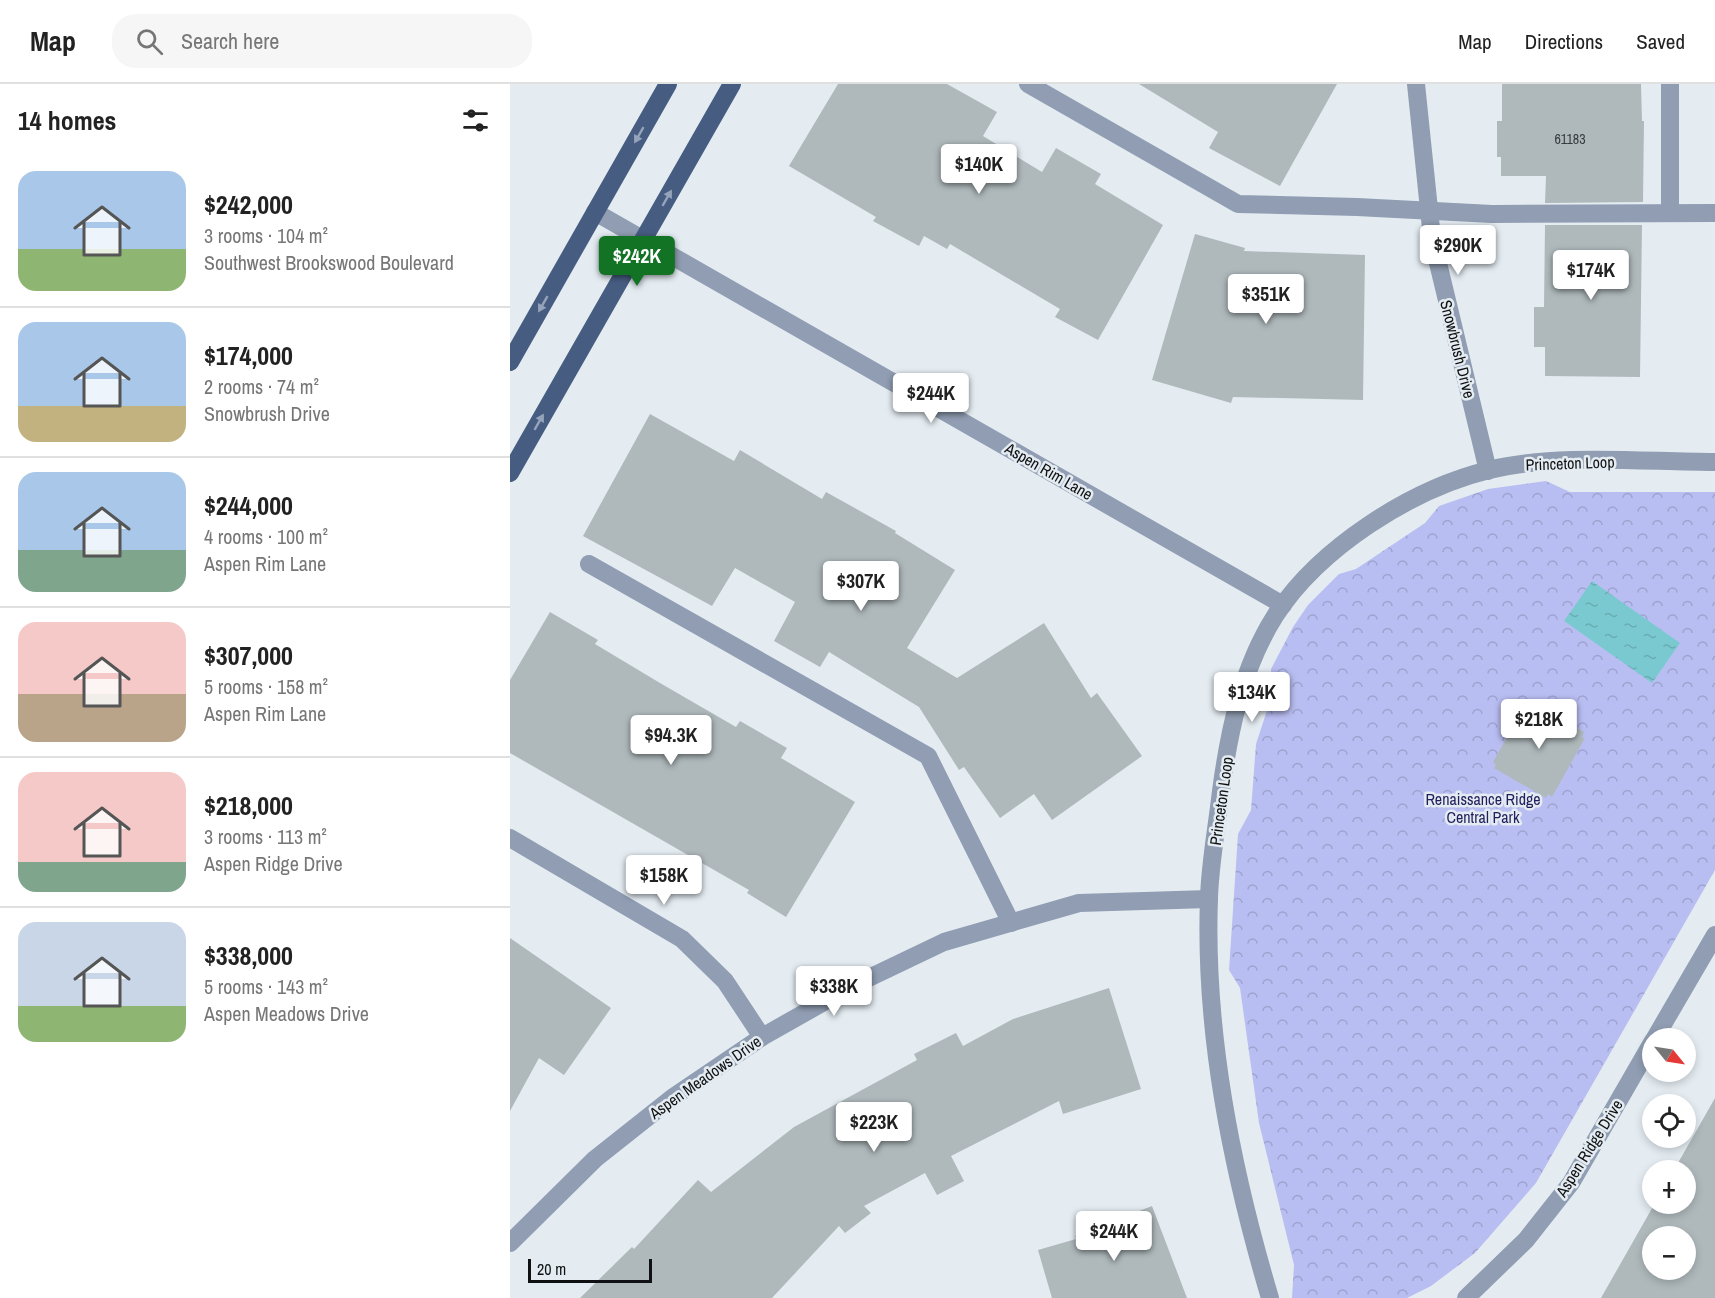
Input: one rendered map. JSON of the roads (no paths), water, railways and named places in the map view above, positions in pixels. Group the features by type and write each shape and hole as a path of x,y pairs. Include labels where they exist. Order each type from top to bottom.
{"main road":[{"path":"510,362 668,84"},
{"path":"510,473 732,84"}],"street":[{"path":"1028,84 1238,204 1492,214 1715,213"},
{"name":"Snowbrush Drive","path":"1416,84 1425,154 1428,212 1439,272 1488,471"},
{"path":"1670,84 1670,213"},
{"name":"Aspen Rim Lane","path":"596,212 1283,605"},
{"name":"Princeton Loop","path":"1270,1298 1254,1239 1214,1039 1209,899 1224,770 1239,700 1258,647 1283,605 1324,561 1367,528 1430,491 1512,465 1556,462 1715,462"},
{"path":"589,564 928,756 1011,923"},
{"path":"510,838 682,939 725,981 762,1036"},
{"name":"Aspen Meadows Drive","path":"510,1243 563,1189 619,1139 704,1075 762,1036 852,986 944,942 1079,903 1209,899"},
{"name":"Aspen Ridge Drive","path":"1661,1028 1715,935"},
{"name":"Aspen Ridge Drive","path":"1466,1298 1526,1240 1571,1183 1642,1061"}],"water":[{"path":"1592,581 1680,643 1652,683 1564,621"}],"park label":[{"name":"Renaissance Ridge Central Park","path":"1483,808"}]}
